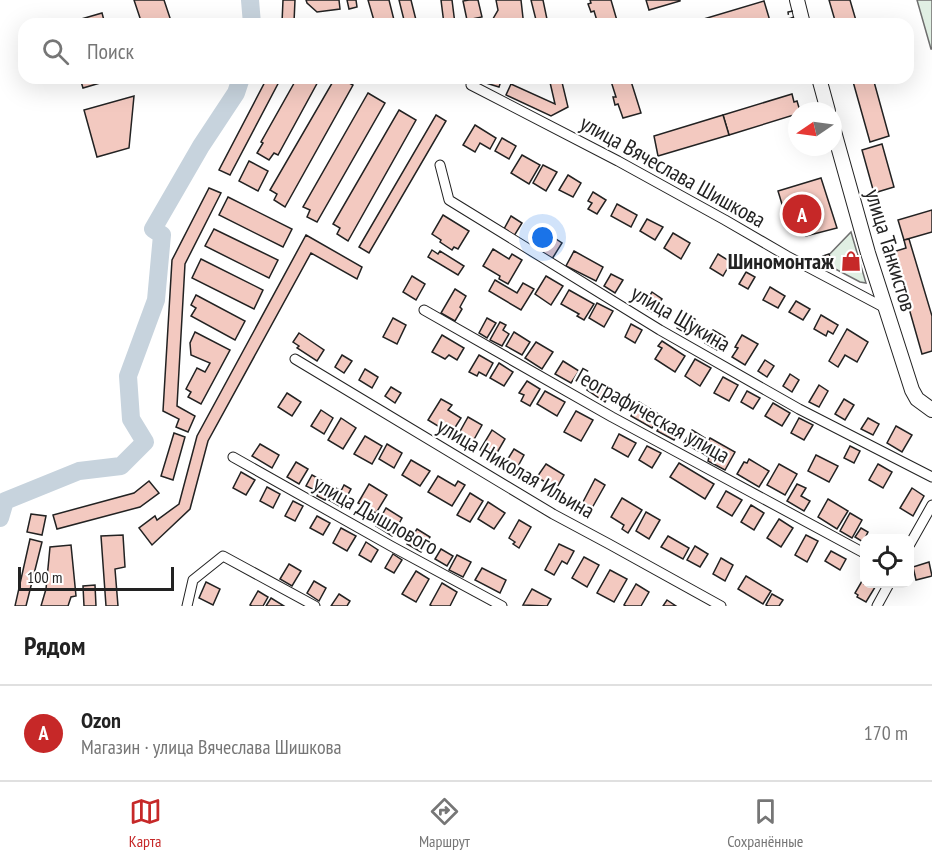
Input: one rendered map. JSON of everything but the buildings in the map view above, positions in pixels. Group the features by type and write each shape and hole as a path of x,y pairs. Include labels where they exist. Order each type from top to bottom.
{"main road":[{"path":"796,0 801,18"},
{"path":"821,84 826,102"},
{"name":"улица Танкистов","path":"841,156 868,253 912,390 917,399 932,410"}],"street":[{"name":"улица Вячеслава Шишкова","path":"471,86 618,161 887,309"},
{"name":"улица Щукина","path":"440,165 448,201 660,330 799,409 932,477"},
{"name":"Географическая улица","path":"424,310 612,417 860,551"},
{"name":"улица Николая Ильина","path":"295,359 552,514 721,606"},
{"name":"улица Дышлового","path":"233,457 502,606"},
{"path":"914,536 932,506"},
{"path":"187,606 193,580 223,556 315,606"},
{"path":"878,606 887,588"}],"green space":[{"path":"917,0 932,0 932,49 931,49"},
{"path":"851,232 866,283 822,262"}],"waterway":[{"path":"250,0 252,18"},
{"path":"0,518 5,501 79,471 121,466 145,442 131,419 128,376 156,300 162,235 153,229 201,146 236,93 239,84"}],"fence":[{"path":"789,18 788,12 793,11"}],"place":[{"name":"Ozon","path":"802,214"},
{"name":"Шиномонтаж","path":"851,261"}]}
